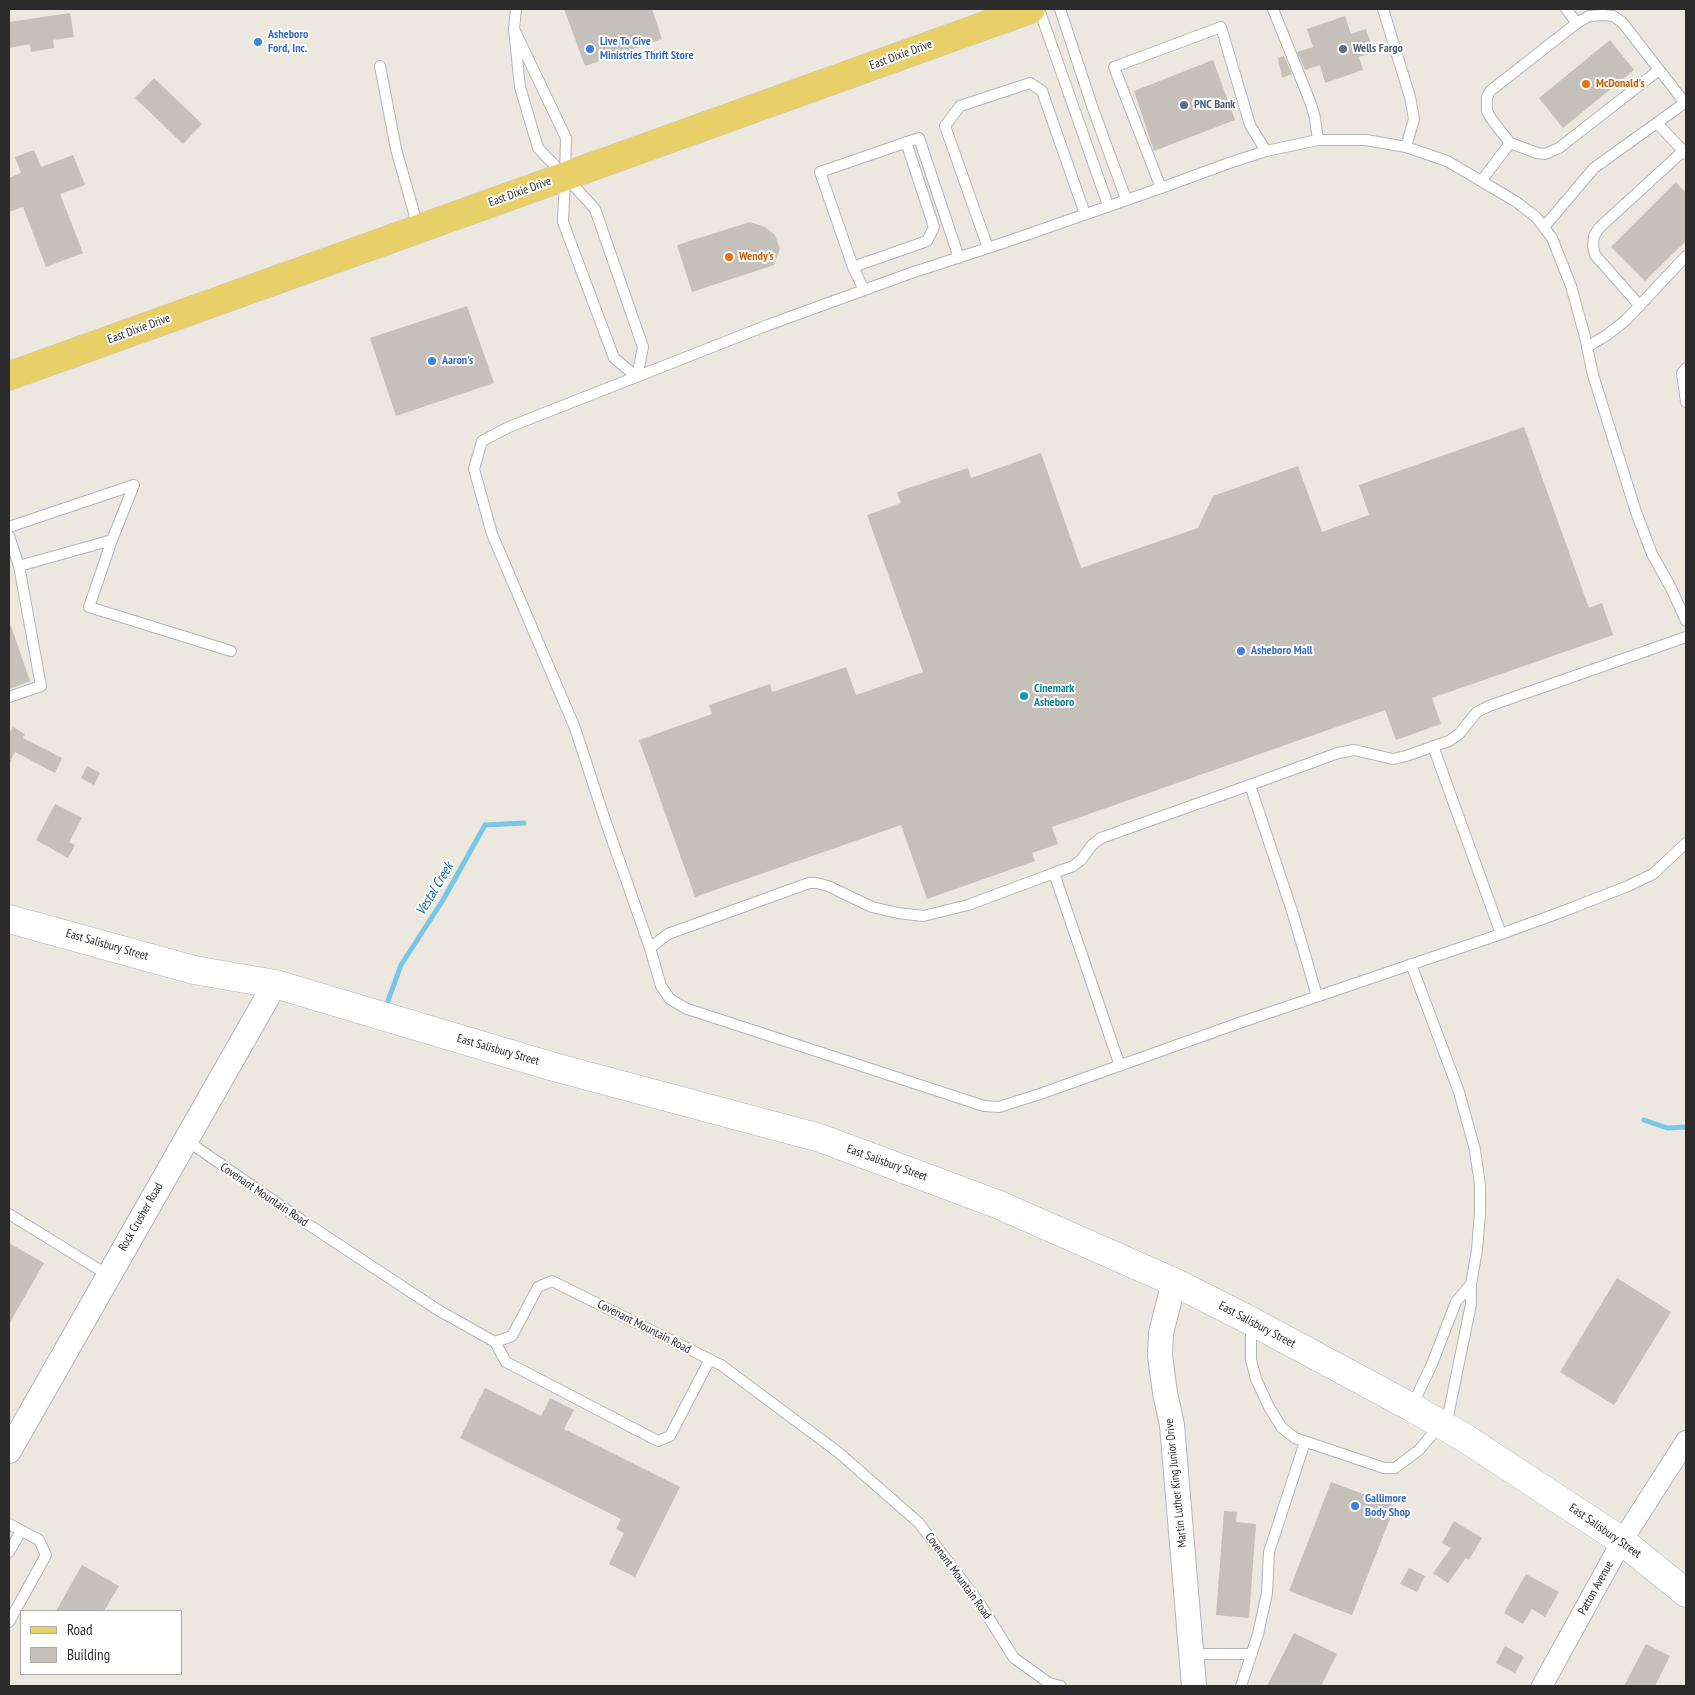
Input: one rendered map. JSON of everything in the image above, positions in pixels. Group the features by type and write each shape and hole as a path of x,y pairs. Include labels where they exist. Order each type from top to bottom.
{"main road":[{"name":"East Dixie Drive","path":"9,376 1031,9"},
{"name":"East Salisbury Street","path":"9,919 194,970 274,984 554,1067 820,1138 997,1204 1174,1282 1251,1321 1443,1425 1622,1541 1686,1593"}],"street":[{"name":"Rock Crusher Road","path":"9,1451 274,984"},
{"name":"Martin Luther King Junior Drive","path":"1174,1282 1161,1333 1160,1356 1172,1425 1194,1686"},
{"name":"Patton Avenue","path":"1542,1686 1622,1541 1686,1441"}],"lane":[{"path":"516,9 514,29 520,87 538,148 595,210 643,347 637,377"},
{"path":"1039,9 1108,206"},
{"path":"1060,9 1092,106 1126,199"},
{"path":"1273,9 1316,118 1318,140"},
{"path":"1383,9 1402,70 1414,119 1406,147"},
{"path":"1566,9 1577,23"},
{"path":"1544,228 1594,168 1685,102 1622,22 1613,16 1589,16 1577,23 1490,91 1487,97 1487,111 1510,143 1545,154 1559,148 1659,70"},
{"path":"1161,188 1114,67 1221,28 1250,125 1266,151"},
{"path":"514,29 566,138 563,222 614,358 637,377"},
{"path":"380,66 396,149 418,228"},
{"path":"988,248 945,126 960,106 1030,83 1042,91 1085,214"},
{"path":"1640,306 1595,255 1593,246 1594,236 1599,228 1685,152 1657,123"},
{"path":"864,290 853,267 820,172 906,142 919,138 959,258"},
{"path":"1686,620 1652,554 1636,512 1593,374 1571,286 1552,238 1536,217 1482,180 1447,161 1406,147 1366,140 1318,140 1266,151 1229,162 1161,188 768,325 509,427 482,441 474,469 492,534 575,728 650,948 661,986 670,999 687,1009 984,1106 999,1107 1010,1104 1317,996 1501,934 1653,874 1686,843"},
{"path":"853,267 927,241 934,227 906,142"},
{"path":"1482,180 1510,143"},
{"path":"1587,347 1620,326 1686,256"},
{"path":"1686,368 1682,373 1686,402"},
{"path":"9,527 134,485 112,540 89,607 231,651"},
{"path":"9,536 19,566 41,686 9,697"},
{"path":"19,566 112,540"},
{"path":"650,948 668,934 809,883 828,886 872,907 898,913 923,916 968,905 1073,866 1101,838 1338,753 1354,750 1393,759 1406,756 1449,741 1459,734 1478,712 1489,706 1686,637"},
{"path":"1433,746 1501,934"},
{"path":"1250,785 1290,906 1317,996"},
{"path":"1054,873 1120,1066"},
{"path":"1251,1321 1251,1360 1256,1379 1269,1407 1282,1428 1295,1438 1384,1468 1394,1468 1419,1450 1443,1425 1471,1304 1471,1284 1477,1250 1480,1213 1480,1185 1475,1150 1459,1092 1411,964"},
{"name":"Covenant Mountain Road","path":"186,1140 303,1221 438,1310 495,1342 512,1336 538,1287 552,1281 721,1365 838,1452 919,1523 980,1604 1014,1658 1049,1683 1061,1686"},
{"path":"9,1214 108,1275"},
{"path":"1411,1407 1429,1371 1456,1302 1471,1284"},
{"path":"495,1342 506,1362 658,1441 670,1436 710,1359"},
{"path":"1241,1686 1258,1634 1268,1593 1270,1552 1305,1442"},
{"path":"9,1524 39,1540 46,1555 9,1622"},
{"path":"9,1552 21,1531"},
{"path":"1191,1654 1252,1654"}],"building":[{"path":"564,9 652,9 662,39 585,66"},
{"path":"70,13 74,37 53,40 54,48 31,52 30,44 9,48 9,22"},
{"name":"Wells Fargo","path":"1345,16 1351,34 1366,29 1374,52 1359,57 1363,70 1325,83 1320,65 1305,70 1297,52 1313,47 1307,29"},
{"name":"McDonald's","path":"1610,40 1634,70 1563,128 1539,98"},
{"path":"1284,56 1292,74 1282,78 1278,58"},
{"name":"PNC Bank","path":"1213,60 1235,120 1154,151 1134,91"},
{"path":"154,78 202,124 183,144 135,98"},
{"path":"34,150 41,167 73,155 85,185 60,194 83,253 46,267 23,207 9,212 9,178 21,173 15,157"},
{"path":"1676,182 1686,193 1686,241 1645,281 1611,247"},
{"name":"Wendy's","path":"750,222 765,227 775,235 780,249 774,265 692,292 677,245"},
{"name":"Aaron's","path":"467,306 494,383 396,416 370,338"},
{"name":"Asheboro Mall","path":"1524,427 1589,608 1602,603 1613,635 1432,698 1441,724 1396,740 1385,710 1052,827 1058,844 1032,853 1035,861 927,899 901,825 695,897 639,740 712,714 709,705 770,684 772,692 846,667 856,695 923,672 867,515 901,503 897,492 968,468 971,478 1041,453 1081,568 1198,528 1213,496 1298,466 1322,532 1369,515 1359,485"},
{"path":"11,626 30,681 9,689 9,627"},
{"path":"13,727 25,734 23,738 62,758 55,773 15,752 9,764 9,731"},
{"path":"87,766 100,773 94,785 81,778"},
{"path":"55,804 82,818 69,842 75,845 68,858 36,840"},
{"path":"9,1243 44,1263 9,1324"},
{"path":"1617,1278 1671,1312 1614,1405 1560,1372"},
{"path":"485,1388 541,1416 550,1398 574,1410 564,1429 680,1487 635,1577 609,1564 624,1533 616,1529 621,1519 460,1438"},
{"path":"1331,1482 1395,1506 1352,1615 1289,1591"},
{"path":"1224,1511 1237,1512 1236,1522 1256,1524 1249,1618 1216,1615"},
{"path":"1454,1521 1482,1538 1469,1560 1466,1558 1448,1583 1433,1573 1451,1548 1442,1543"},
{"path":"82,1565 119,1586 105,1610 57,1610"},
{"path":"1409,1568 1425,1576 1417,1592 1400,1584"},
{"path":"1526,1574 1559,1592 1545,1617 1532,1609 1523,1624 1504,1613"},
{"path":"1294,1633 1337,1654 1321,1686 1267,1686"},
{"path":"1646,1644 1670,1656 1655,1686 1624,1686"},
{"path":"1505,1646 1524,1657 1515,1673 1496,1663"}],"waterway":[{"name":"Vestal Creek","path":"388,1001 401,965 443,900 485,825 524,823"},
{"path":"1644,1120 1667,1128 1686,1127"}],"place":[{"name":"Asheboro Ford, Inc.","path":"258,42"},
{"name":"Live To Give Ministries Thrift Store","path":"590,49"},
{"name":"Wells Fargo","path":"1343,49"},
{"name":"McDonald's","path":"1586,84"},
{"name":"PNC Bank","path":"1184,105"},
{"name":"Wendy's","path":"729,257"},
{"name":"Aaron's","path":"432,361"},
{"name":"Asheboro Mall","path":"1241,651"},
{"name":"Cinemark Asheboro","path":"1024,696"},
{"name":"Gallimore Body Shop","path":"1355,1506"}]}
